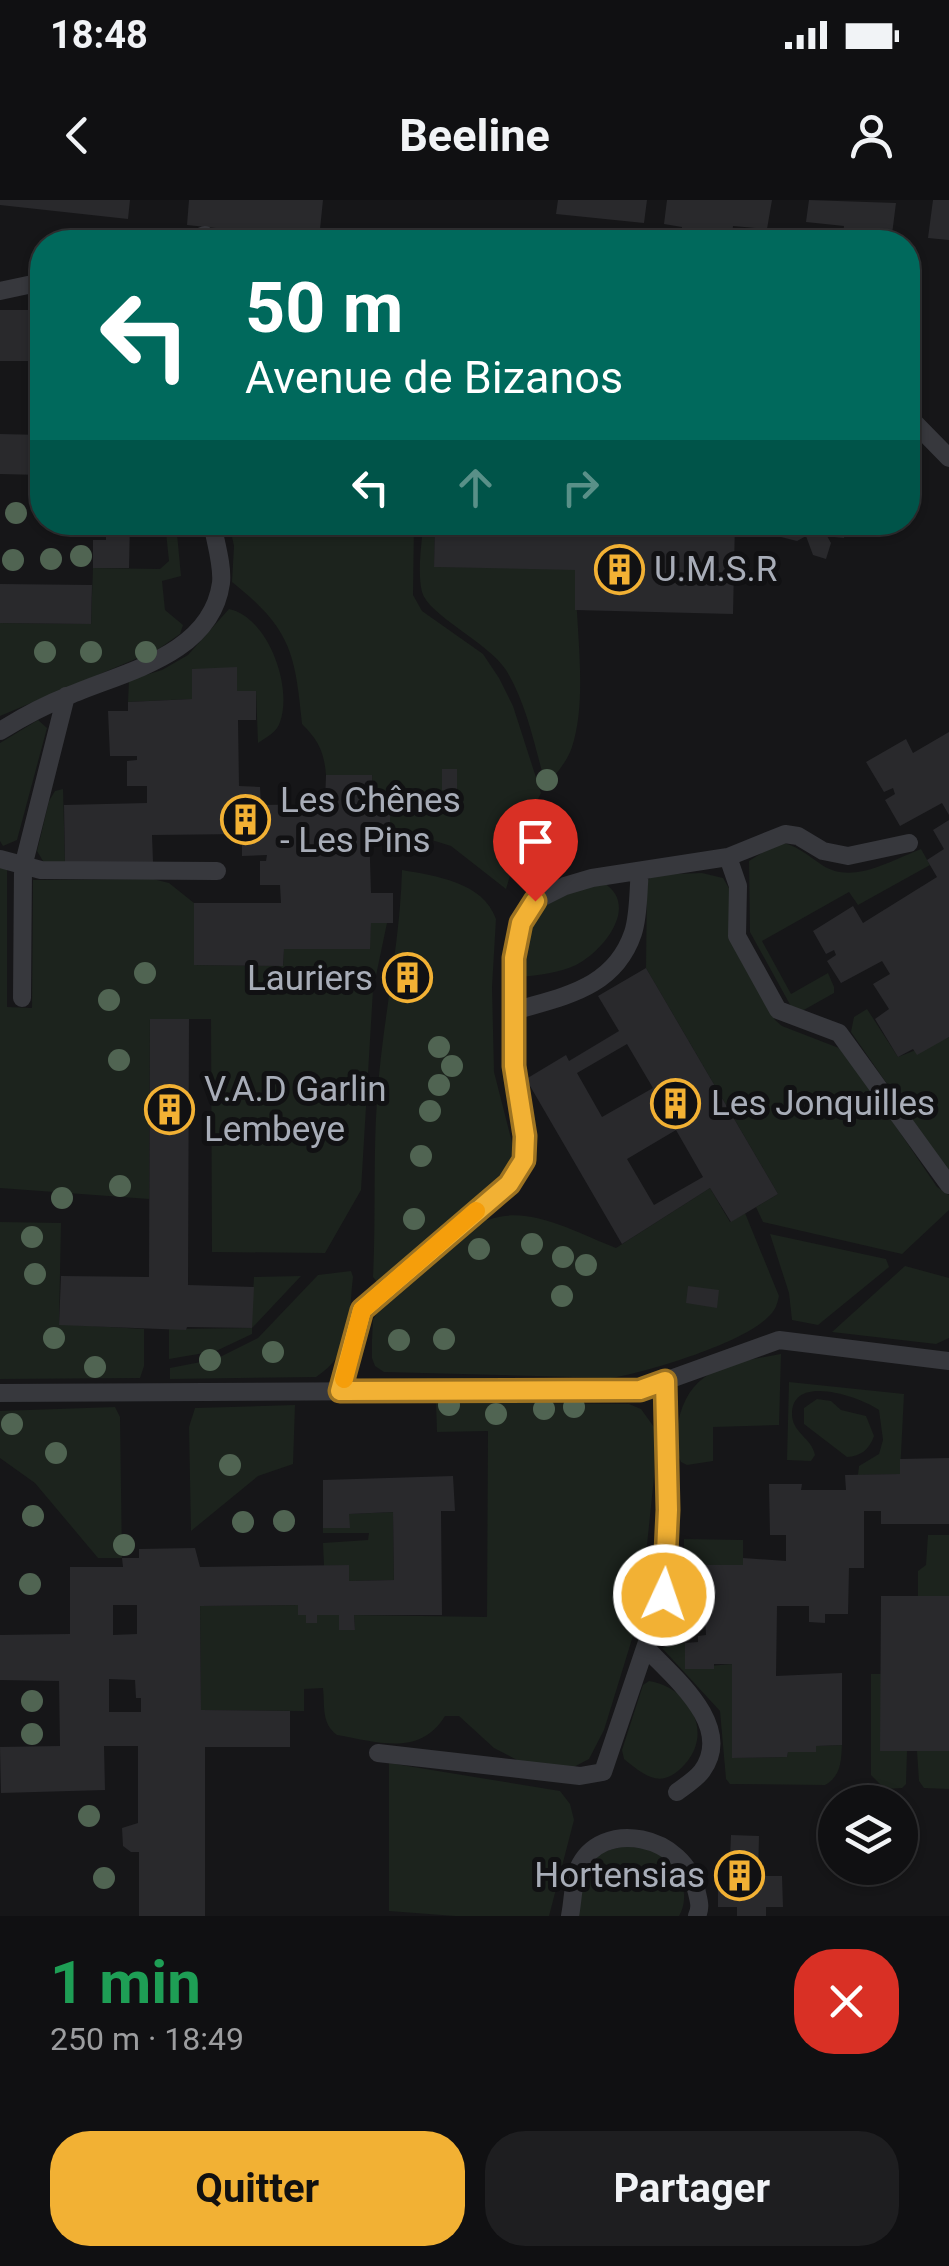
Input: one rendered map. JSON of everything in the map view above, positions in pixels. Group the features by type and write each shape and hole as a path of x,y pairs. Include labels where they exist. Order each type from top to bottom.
{"lane":[{"path":"0,291 30,285"},
{"path":"920,428 949,458"},
{"path":"0,731 66,696 166,658 194,634 212,609 221,582 214,535"},
{"path":"22,998 23,867 66,696"},
{"path":"340,1391 362,1310 509,1184 524,1160 525,1136 514,1066 514,958 521,923 535,901 565,886 728,857 785,834 798,836 823,851 848,856 909,843"},
{"path":"728,857 738,886 737,936 778,1010 839,1033 949,1185"},
{"path":"0,859 41,870 217,871"},
{"path":"514,1010 582,992 618,961 633,932 640,871"},
{"path":"0,1393 640,1390 779,1340 949,1361"},
{"path":"378,1753 580,1776 603,1772 664,1595 668,1510 665,1381"},
{"path":"646,1648 698,1702 707,1725 710,1749 702,1770 677,1792"},
{"path":"570,1916 578,1869 592,1848 624,1839 656,1841 673,1850 694,1878 698,1916"}],"shaded area":[{"path":"166,535 177,535 181,576 162,581 165,610 183,625 180,634 157,650 0,716 0,623 91,624 93,568 160,569 169,561"},
{"path":"232,535 414,535 413,595 422,611 483,654 499,678 513,706 541,793 526,823 506,889 451,846 390,827 390,798 373,798 372,775 326,775 320,747 302,724 296,678 286,644 267,614 232,582"},
{"path":"422,535 435,535 434,567 576,568 580,681 577,727 567,758 546,786 525,712 506,670 427,601 422,592"},
{"path":"229,609 255,625 274,655 283,707 274,731 258,743 256,691 128,702 129,680 162,670 188,655"},
{"path":"38,720 47,728 17,840 3,846 0,743"},
{"path":"63,789 65,864 46,866 37,851 49,801 55,791"},
{"path":"779,842 834,871 846,873 871,869 921,849 930,865 858,905 849,892 762,941 791,994 828,973 834,993 802,1011 793,1010 750,932 749,861"},
{"path":"0,864 7,867 7,1007 32,1008 33,880 153,879 169,883 194,903 194,965 283,966 284,949 369,949 371,923 387,923 373,990 361,1190 325,1253 212,1252 211,1019 150,1019 149,1199 0,1188"},
{"path":"402,870 443,878 470,889 490,907 496,919 492,987 494,1072 516,1158 503,1183 384,1282 377,1282 373,1277 377,1100"},
{"path":"702,873 723,878 730,890 732,944 775,1020 844,1050 937,1187 949,1195 949,1210 902,1254 763,1222 756,1207 778,1194 646,968 647,882 652,875"},
{"path":"604,883 619,904 618,915 597,950 569,968 520,977 527,933 538,909 562,896"},
{"path":"867,1009 898,1057 949,1037 949,1173 851,1032 854,1017"},
{"path":"710,1188 730,1222 745,1213 779,1296 770,1315 738,1337 670,1363 611,1378 384,1372 375,1366 373,1320 385,1299 482,1218 536,1218 616,1248"},
{"path":"0,1222 61,1223 59,1324 144,1329 144,1366 140,1378 0,1379"},
{"path":"770,1234 886,1259 889,1267 818,1325 792,1320 789,1293"},
{"path":"905,1266 949,1278 949,1338 936,1344 832,1332"},
{"path":"351,1271 349,1320 343,1346 316,1377 170,1379 170,1368 216,1359 258,1338 318,1275"},
{"path":"301,1276 252,1328 252,1334 216,1351 169,1359 169,1329 251,1328 254,1277"},
{"path":"781,1354 779,1425 713,1427 713,1461 687,1465 681,1462 677,1428 692,1390 715,1371"},
{"path":"789,1382 904,1394 900,1474 858,1475 859,1466 879,1454 883,1440 879,1410 857,1399 828,1392 803,1394 795,1402 793,1421 815,1455 811,1461 787,1460"},
{"path":"817,1399 866,1416 874,1436 867,1449 847,1457 804,1424 804,1408"},
{"path":"436,1402 629,1404 641,1409 654,1427 654,1477 640,1613 604,1730 589,1759 570,1769 519,1761 494,1748 459,1716 445,1716 435,1729 411,1742 383,1743 337,1735 326,1720 323,1688 304,1689 304,1711 201,1710 200,1606 298,1605 298,1615 306,1615 307,1623 317,1615 339,1615 339,1630 355,1630 354,1615 487,1617 488,1431 437,1432"},
{"path":"295,1405 293,1464 258,1476 191,1531 189,1427 195,1408"},
{"path":"115,1407 120,1417 122,1558 98,1558 35,1483 0,1458 0,1411"},
{"path":"393,1512 394,1580 349,1581 349,1565 324,1566 323,1543 368,1540 369,1533 323,1533 323,1528 349,1514"},
{"path":"928,1535 949,1535 949,1596 918,1596 918,1571 926,1565"},
{"path":"684,1539 743,1540 743,1565 687,1565"},
{"path":"685,1643 685,1668 732,1664 732,1758 787,1757 788,1752 815,1752 816,1746 842,1745 837,1773 825,1785 730,1784 726,1779 720,1711 662,1648"},
{"path":"871,1674 881,1674 907,1751 906,1784 881,1785 871,1775"},
{"path":"649,1681 676,1692 686,1701 697,1725 693,1751 685,1764 661,1779 640,1771 624,1759 622,1750 643,1685"},
{"path":"917,1751 949,1751 949,1789 924,1788 919,1781"},
{"path":"389,1763 560,1791 570,1804 574,1820 549,1916 389,1911"},
{"path":"627,1846 656,1851 673,1865 684,1890 679,1916 575,1916 586,1868 600,1854"}],"building":[{"path":"0,200 130,200 128,219 0,205"},
{"path":"189,200 323,200 320,230 234,230 187,225"},
{"path":"558,200 647,200 644,223 556,214"},
{"path":"667,200 772,200 767,229 733,226 733,230 682,230 664,224"},
{"path":"809,200 896,203 893,230 843,230 844,226 806,222"},
{"path":"933,200 949,200 949,240 928,238"},
{"path":"0,310 30,310 30,361 0,361"},
{"path":"0,434 30,435 30,475 0,474"},
{"path":"106,535 130,535 129,568 93,568 93,540 106,540"},
{"name":"U.M.S.R","path":"435,535 735,535 733,614 575,610 575,570 434,567"},
{"path":"829,535 831,543 826,559 813,555 806,536 797,541 781,537"},
{"path":"0,584 92,585 91,624 0,623"},
{"name":"Les Chênes - Les Pins","path":"237,667 237,691 256,691 256,720 238,720 239,786 260,787 261,805 325,804 326,775 372,775 373,798 390,798 390,827 369,828 371,893 393,893 393,923 371,923 370,949 284,949 283,966 194,965 194,903 281,903 280,885 260,885 260,861 266,861 267,855 242,856 242,834 152,835 153,862 65,864 64,805 147,803 147,786 127,786 127,761 137,760 137,756 110,756 108,711 128,711 128,702 192,699 192,669"},
{"path":"949,732 949,815 942,803 900,826 885,800 895,794 893,788 884,792 866,762 906,739 913,753"},
{"path":"442,769 457,769 457,790 442,790"},
{"path":"949,820 949,1037 917,1055 913,1049 898,1057 875,1019 889,1009 873,984 890,974 882,961 841,983 827,961 836,955 834,950 826,954 813,931 853,906 863,923 937,877 927,860 944,849 933,830"},
{"path":"398,967 414,967 411,995 396,994"},
{"name":"Les Jonquilles","path":"646,968 778,1194 731,1222 710,1188 622,1244 526,1079 566,1055 569,1061 619,1031 598,996","holes":["627,1044 653,1088 602,1117 577,1073","676,1130 703,1177 654,1205 627,1159"]},
{"name":"V.A.D Garlin Lembeye","path":"150,1019 189,1019 188,1285 254,1287 252,1328 186,1330 59,1325 61,1276 149,1277"},
{"path":"688,1286 719,1290 717,1308 686,1303"},
{"path":"949,1458 949,1524 881,1524 881,1511 864,1511 864,1568 849,1568 848,1614 825,1614 825,1623 809,1622 809,1606 777,1606 776,1676 842,1673 842,1745 816,1746 816,1752 788,1752 787,1757 732,1758 732,1664 714,1664 714,1669 685,1669 685,1643 698,1642 698,1636 706,1635 705,1616 699,1615 699,1596 687,1596 687,1565 743,1565 743,1558 786,1561 786,1535 770,1535 769,1484 802,1484 801,1490 846,1490 845,1475 900,1474 900,1459"},
{"path":"453,1476 455,1511 441,1511 442,1615 354,1615 355,1630 339,1630 339,1615 317,1615 317,1623 306,1623 306,1615 298,1615 298,1605 200,1606 201,1710 290,1711 290,1747 205,1747 205,1916 139,1916 139,1852 123,1846 122,1828 138,1823 138,1746 104,1746 105,1790 1,1793 0,1747 60,1746 59,1681 0,1680 0,1635 70,1634 70,1567 123,1567 122,1558 139,1558 139,1549 195,1548 200,1567 349,1565 349,1581 394,1580 393,1512 349,1514 350,1528 323,1528 323,1480","holes":["113,1605 137,1605 137,1634 113,1635","109,1679 135,1680 141,1712 109,1712"]},
{"path":"881,1596 949,1596 949,1751 880,1751"},
{"name":"Hortensias","path":"731,1835 759,1836 758,1876 782,1876 783,1907 766,1907 766,1916 737,1916 737,1907 718,1907 718,1875 724,1875 725,1860 730,1859"}],"slow traffic":[{"path":"344,1379 362,1310 476,1211"}],"place":[{"name":"U.M.S.R","path":"619,569"},
{"name":"Les Chênes - Les Pins","path":"245,820"},
{"name":"Lauriers","path":"408,978"},
{"name":"Les Jonquilles","path":"676,1103"},
{"name":"V.A.D Garlin Lembeye","path":"169,1109"},
{"name":"Hortensias","path":"740,1875"}],"route":[{"path":"535,901 521,923 514,958 514,1066 525,1136 524,1160 509,1184 362,1310 340,1391 640,1390 665,1381 668,1510 664,1595"}]}
